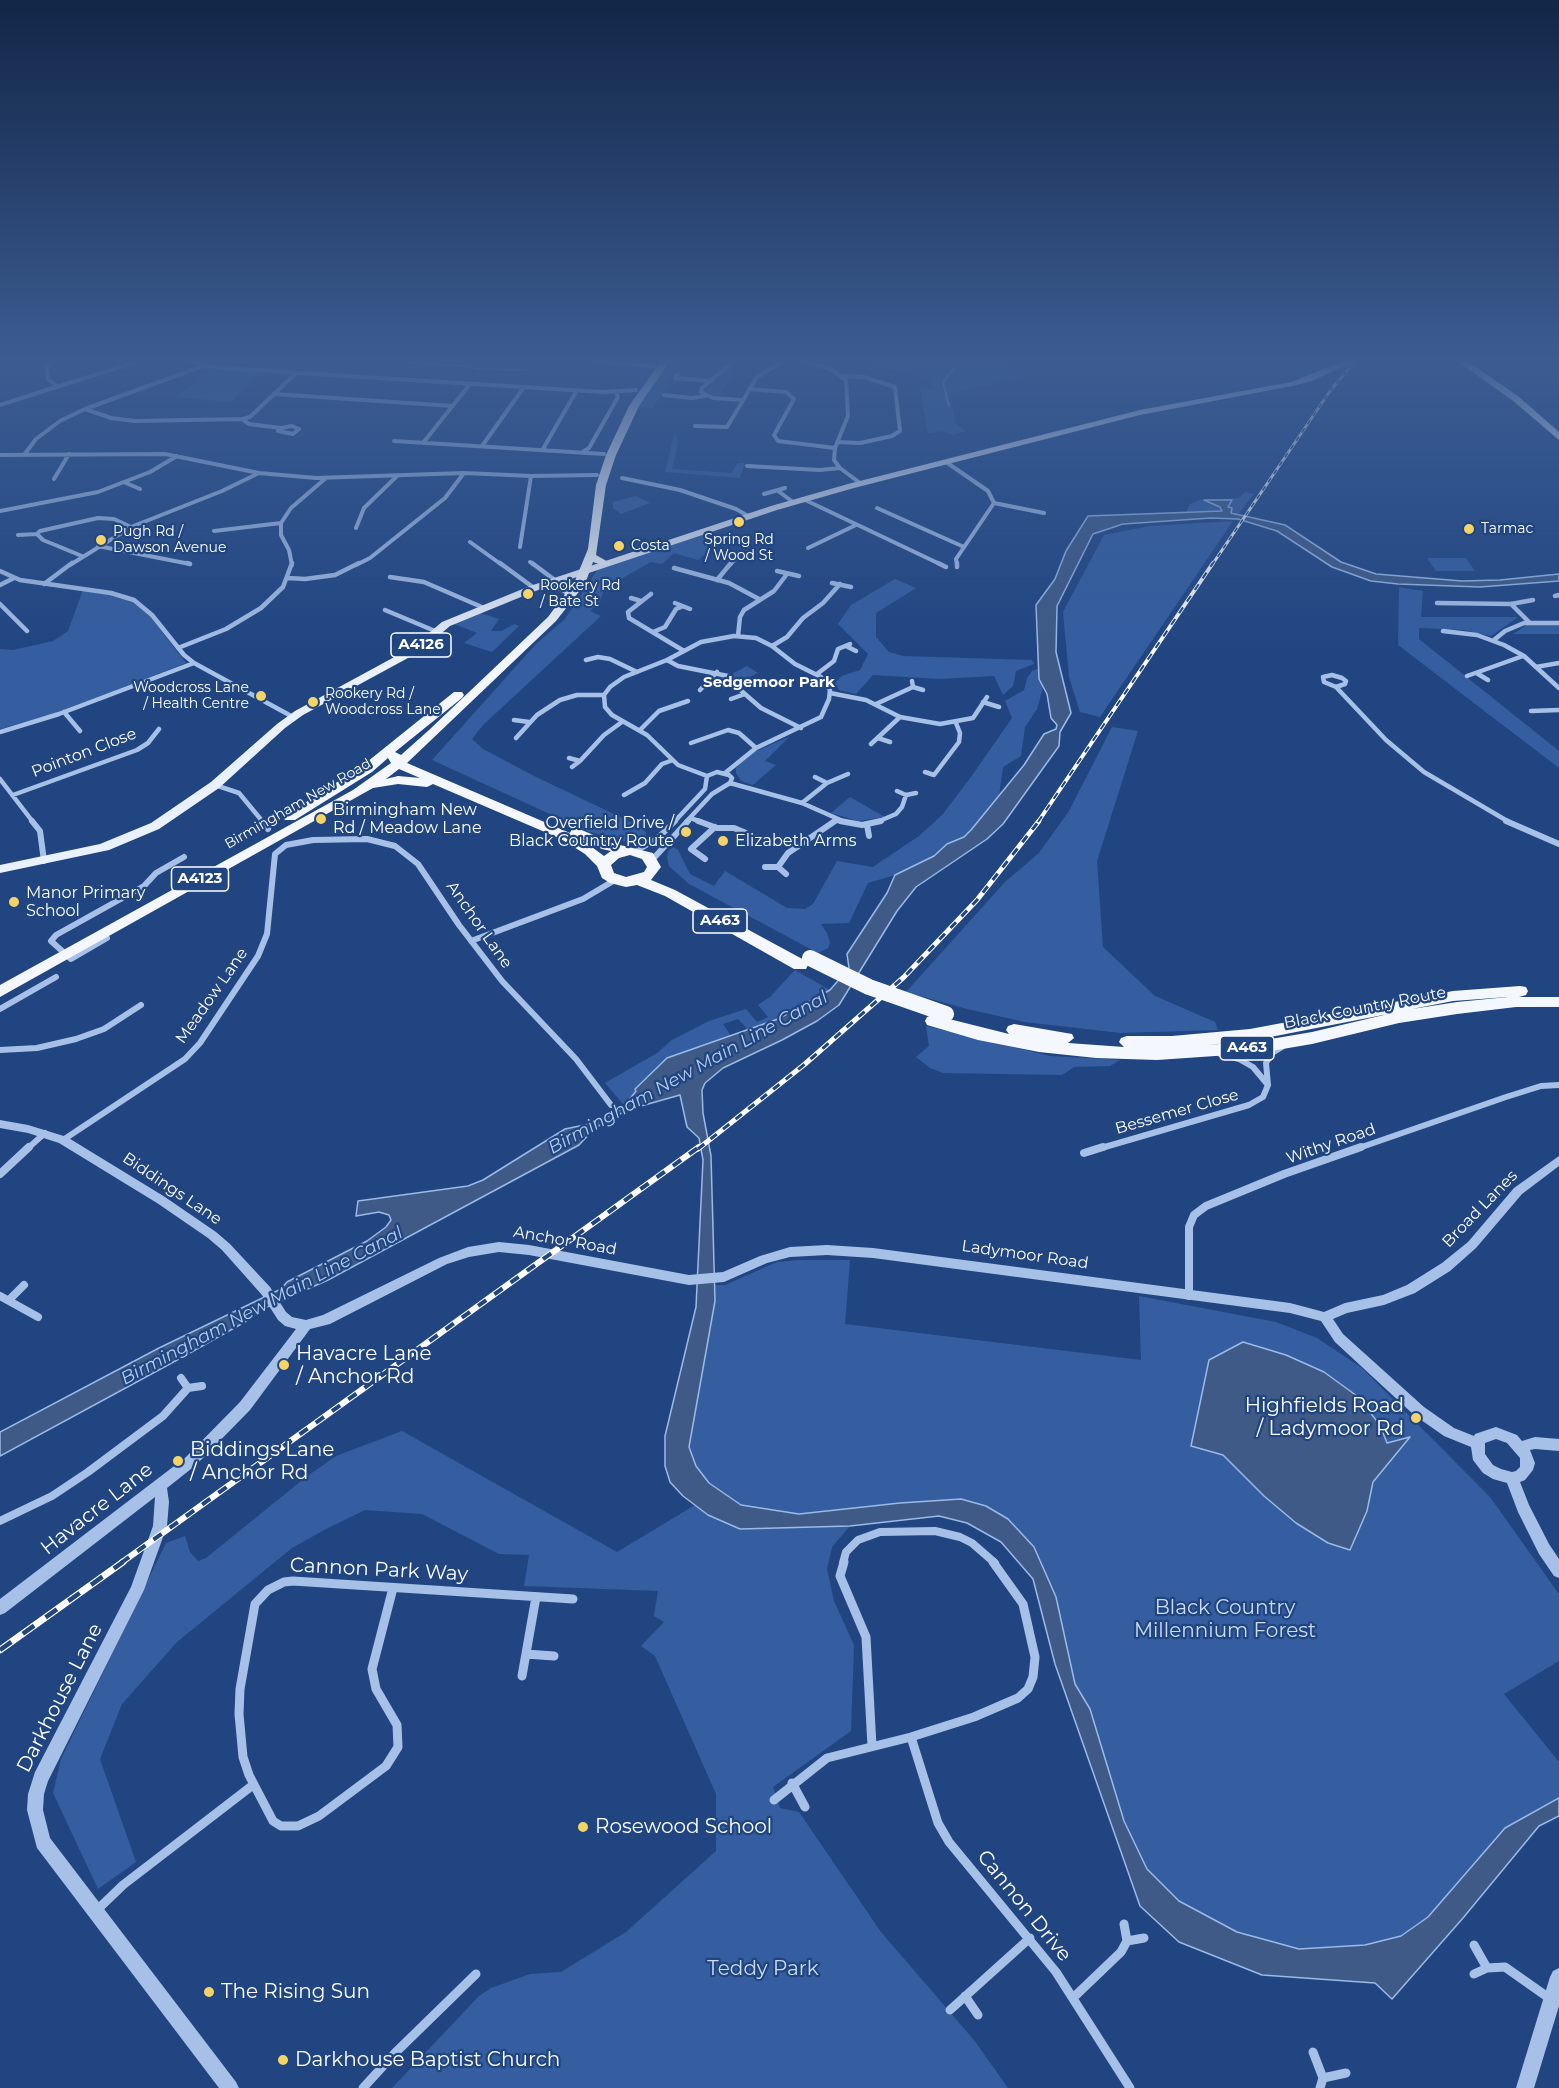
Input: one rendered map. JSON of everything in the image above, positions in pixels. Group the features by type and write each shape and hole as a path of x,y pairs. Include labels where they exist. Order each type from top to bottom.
{"highway":[{"name":"Birmingham New Road","path":"584,567 584,554 603,458"},
{"name":"Birmingham New Road","path":"0,982 61,952 358,793 552,619 579,585 597,533 600,475 609,458"},
{"path":"584,567 605,563"},
{"name":"Birmingham New Road","path":"0,992 61,952 268,829 296,813 333,797 398,758 423,726 521,639 558,585 584,567"},
{"path":"398,758 452,787 566,836 590,851 604,864 605,873 615,880"},
{"name":"Black Country Route","path":"398,758 477,786 607,846 646,855 673,884 874,1001 940,1018 1096,1041 1172,1042 1250,1035 1453,996 1559,990"},
{"path":"358,793 398,780 452,787"},
{"path":"604,864 614,855 631,851"},
{"path":"638,880 649,875 653,864"},
{"name":"Black Country Route","path":"615,880 638,880 670,893 805,961"},
{"name":"Black Country Route","path":"940,1018 978,1034 1039,1046 1147,1054 1211,1052 1290,1042 1399,1017 1457,1008 1516,1002 1559,1002"}],"main road":[{"path":"605,563 798,501 960,458"},
{"name":"A4126","path":"0,869 86,852 136,836 167,819 215,785 293,717 415,650 435,631 453,620 534,588 558,585"}],"street":[{"path":"54,479 66,458"},
{"path":"0,511 79,497 126,483 172,458"},
{"path":"193,458 259,473 326,478 464,473 531,476 600,475"},
{"path":"834,458 840,468 860,483"},
{"path":"946,462 987,491 994,503 1044,513"},
{"path":"747,466 820,470 840,468"},
{"path":"44,584 82,556 131,527 222,491 259,473"},
{"path":"288,578 305,579 335,575 370,558 445,498 464,473"},
{"path":"356,528 364,508 398,476"},
{"path":"520,547 531,476"},
{"path":"178,648 226,629 261,608 283,587 292,565 281,535 281,523 291,508 326,478"},
{"path":"625,480 685,491 736,509 750,517"},
{"path":"126,483 140,489"},
{"path":"764,494 785,488"},
{"path":"778,491 945,565"},
{"path":"957,567 956,559 994,503"},
{"path":"877,508 964,547"},
{"path":"18,535 37,534 40,531 98,518 114,519 131,527"},
{"path":"214,531 281,523"},
{"path":"808,548 856,525"},
{"path":"37,534 43,540 82,556"},
{"path":"470,542 534,588"},
{"path":"98,546 190,564"},
{"path":"717,580 741,552"},
{"path":"734,558 743,560"},
{"path":"530,562 558,585"},
{"path":"674,568 734,585 759,599"},
{"path":"0,571 14,578 111,593 134,600 152,615 178,648 194,663 293,717"},
{"path":"777,571 799,576"},
{"path":"679,577 686,573"},
{"path":"738,636 742,613 759,599 774,591 787,574"},
{"path":"390,577 424,582 484,608"},
{"path":"0,585 14,578"},
{"path":"832,583 851,587"},
{"path":"772,646 787,637 803,618 829,597 840,584"},
{"path":"651,594 628,612 628,615 635,624 684,651"},
{"path":"631,598 641,601"},
{"path":"1437,603 1511,604 1533,600"},
{"path":"675,603 690,609"},
{"path":"1452,603 1456,611"},
{"path":"0,604 27,631"},
{"path":"1511,604 1530,622"},
{"path":"653,632 665,627 676,609 681,607"},
{"path":"385,610 435,631"},
{"path":"1494,640 1505,631 1530,622 1559,623"},
{"path":"1446,636 1443,631 1463,632 1494,640 1524,656 1559,688"},
{"path":"725,773 756,748 821,717 830,693 827,683 817,674 795,664 772,646 756,638 738,636 712,639 684,651 615,682 604,695 605,707 612,715 640,730 687,770 707,776 714,772 725,773 732,778 730,783"},
{"path":"817,674 834,661 838,650 848,645 856,651"},
{"path":"586,660 598,654 637,672"},
{"path":"1467,676 1524,656"},
{"path":"667,660 678,666 728,676"},
{"path":"0,732 64,712 194,663"},
{"path":"1536,667 1559,663"},
{"path":"700,690 717,672"},
{"path":"1478,674 1488,680"},
{"path":"876,704 913,684 923,690"},
{"path":"1336,687 1386,740 1424,772 1497,817 1559,844"},
{"path":"738,688 761,708 801,728"},
{"path":"830,693 851,696 876,704 900,717 940,724 956,723 973,718 985,700 999,706"},
{"path":"731,699 746,694"},
{"path":"516,738 529,722 560,700 577,695 604,695"},
{"path":"640,730 666,708 688,701"},
{"path":"658,702 666,708"},
{"path":"1531,711 1559,710"},
{"path":"64,712 80,731"},
{"path":"871,744 900,717"},
{"path":"514,720 529,722"},
{"path":"572,767 604,735 622,722"},
{"path":"925,772 934,775 959,742 960,733 956,723"},
{"name":"Pointon Close","path":"13,795 137,750 148,743 159,729"},
{"path":"691,743 722,730 732,730 756,748"},
{"path":"703,738 709,744"},
{"path":"878,738 890,742"},
{"path":"569,758 580,761"},
{"path":"624,795 645,783 662,764 673,760"},
{"path":"802,803 827,783 848,774"},
{"path":"707,776 705,780 707,784"},
{"path":"815,777 827,783"},
{"path":"0,779 40,831 44,861"},
{"path":"653,864 690,818 720,788 730,783 802,803 836,820 867,825 896,814 902,807 906,795"},
{"path":"631,851 658,838 707,784"},
{"path":"707,784 720,788"},
{"path":"215,785 239,794 268,829"},
{"path":"633,791 640,797"},
{"path":"897,791 906,795 916,793"},
{"path":"690,818 715,827 734,828 746,833"},
{"path":"778,867 788,853 825,830 836,820"},
{"path":"867,825 869,836"},
{"path":"705,859 691,849 715,827"},
{"name":"Anchor Lane","path":"286,845 313,840 367,839 395,846 418,864 471,941 502,981 576,1059 611,1105"},
{"name":"Meadow Lane","path":"63,1140 185,1059 200,1043 258,957 267,934 275,854 286,845"},
{"path":"107,938 71,959 51,941 56,935 144,886 156,873 184,857"},
{"path":"765,867 778,867 786,874"},
{"path":"471,941 583,899 615,880"},
{"path":"0,1009 56,976"},
{"path":"0,1050 37,1048 82,1037 104,1029 141,1005"},
{"path":"1268,1085 1266,1063 1272,1053 1290,1042"},
{"name":"Bessemer Close","path":"1084,1153 1249,1105 1263,1097 1268,1085 1253,1067 1239,1059 1211,1052"},
{"name":"Withy Road","path":"1189,1296 1189,1227 1194,1215 1206,1206 1284,1174 1541,1086 1559,1084"},
{"name":"Biddings Lane","path":"0,1124 45,1133 63,1140 161,1200 212,1235 266,1291 289,1322 306,1325"},
{"path":"0,1174 45,1133"},
{"name":"Broad Lanes","path":"1325,1317 1345,1308 1384,1300 1411,1289 1446,1267 1472,1245 1518,1191 1559,1160"},
{"name":"Anchor Road","path":"306,1325 327,1320 443,1261 468,1252 488,1249 529,1250 689,1280"},
{"name":"Ladymoor Road","path":"689,1280 724,1277 779,1255 827,1250 937,1260 1290,1308 1325,1317"},
{"path":"9,1300 24,1285"},
{"path":"0,1296 38,1317"},
{"path":"1325,1317 1339,1338 1419,1411 1449,1432 1477,1443"},
{"name":"Havacre Lane","path":"0,1608 160,1486 204,1448 245,1406 306,1325"},
{"path":"181,1378 188,1388"},
{"path":"0,1521 41,1502 88,1472 163,1416 188,1388 202,1386"},
{"path":"1496,1433 1512,1439 1521,1447 1528,1463 1526,1470 1520,1476 1512,1478 1498,1475 1488,1469 1478,1456 1477,1443 1480,1438 1496,1433"},
{"path":"1521,1447 1535,1443 1559,1445"},
{"path":"1512,1478 1523,1507 1545,1550 1559,1571"},
{"name":"Darkhouse Lane","path":"160,1486 162,1502 160,1526 137,1590 66,1729 36,1794 37,1823 44,1842 230,2088"},
{"path":"774,1800 827,1758 911,1737 974,1717 1018,1698 1028,1689 1035,1666 1033,1639 1023,1604 998,1566 972,1543 960,1537 935,1531 871,1534 851,1545 840,1566 840,1576 866,1637 872,1746"},
{"name":"Cannon Park Way","path":"393,1588 372,1669 376,1689 397,1725 400,1737 393,1759 319,1816 289,1828 273,1821 253,1785 243,1756 239,1713 240,1689 255,1604 268,1590 284,1582 393,1588 573,1599"},
{"path":"522,1676 536,1597"},
{"path":"526,1654 554,1656"},
{"name":"Cannon Drive","path":"911,1737 935,1815 949,1842 1030,1938 1074,1997 1130,2088"},
{"path":"792,1784 805,1807"},
{"path":"95,1912 123,1885 253,1785"},
{"path":"1124,1924 1127,1941"},
{"path":"950,2010 1030,1938"},
{"path":"1074,1997 1106,1968 1127,1941 1144,1938"},
{"path":"1474,1945 1486,1968"},
{"path":"1474,1974 1486,1968 1505,1967 1551,1999"},
{"path":"363,2088 395,2053 476,1974"},
{"path":"1525,2088 1559,1977"},
{"path":"965,1996 978,2015"},
{"path":"1313,2052 1322,2083 1346,2073"}],"green space":[{"path":"668,458 675,458 672,469 731,473 738,463 745,463 740,478 665,472"},
{"path":"1245,492 1254,494 1239,513 1232,512 1232,507 1220,508 1221,511 1186,512 1190,504 1200,500 1239,498"},
{"path":"636,496 650,503 621,514 613,508 613,502"},
{"path":"1233,521 1100,717 1080,712 1069,677 1063,612 1104,535 1150,526"},
{"path":"702,534 718,543 698,560 674,553 662,564 651,562 605,588 600,601 590,611 601,616 483,725 472,739 483,749 532,775 639,826 646,832 646,837 630,843 587,831 432,760 536,644 565,619 598,569"},
{"path":"1427,558 1466,558 1475,571 1436,571"},
{"path":"895,579 916,588 876,613 876,637 889,652 903,656 1032,660 1034,664 1016,671 1013,686 1003,695 994,676 939,679 873,675 856,694 839,690 835,683 842,676 860,670 868,654 838,624 851,605"},
{"path":"1399,587 1423,591 1421,617 1518,617 1491,636 1464,630 1419,628 1419,639 1559,751 1559,768 1398,645"},
{"path":"83,590 110,594 133,601 143,607 186,663 60,712 0,729 0,649 13,650 53,641 68,631"},
{"path":"480,613 499,619 491,631 502,631 514,624 519,626 492,652 464,643 477,633 454,624"},
{"path":"1528,624 1559,625 1559,634 1513,634"},
{"path":"747,666 758,673 724,689 714,682 718,677 730,677"},
{"path":"1038,669 1043,687 1037,709 1025,727 1021,756 1003,767 999,796 981,821 964,837 947,844 934,856 895,875 868,883 849,923 821,924 830,943 828,948 818,953 689,884 669,866 667,857 669,850 674,847 678,850 690,874 714,886 725,871 787,908 805,909 813,904 837,861 873,867 919,836 942,815 1012,718 1005,701 1024,690 1027,678 1032,671"},
{"path":"1112,727 1138,731 1097,861 1103,947 1155,996 1215,1022 1218,1030 1121,1033 1025,1022 906,992 1005,882 1039,853 1069,811"},
{"path":"789,737 765,761 776,765 753,785 741,781 736,768 744,759 754,752"},
{"path":"850,797 885,817 858,821 831,813"},
{"path":"795,970 830,990 778,1019 748,1030 738,1019 723,1024 731,1036 667,1058 635,1088 636,1091 624,1105 605,1083 657,1053 672,1040 709,1021 746,1009 757,1022 768,1017 758,1005 770,997"},
{"path":"926,1026 1050,1056 1120,1060 1110,1066 1074,1067 1062,1075 943,1073 930,1068 916,1057 929,1046"},
{"name":"Black Country Millennium Forest","path":"850,1260 845,1324 1141,1360 1139,1296 1276,1322 1317,1338 1362,1368 1490,1497 1559,1594 1559,1661 1504,1694 1559,1762 1559,1798 1505,1828 1428,1917 1401,1936 1365,1945 1299,1949 1237,1932 1179,1901 1147,1869 1124,1820 1090,1709 1075,1684 1056,1597 1009,1519 900,1503 799,1514 741,1505 709,1483 696,1466 689,1447 715,1301 714,1285 725,1285 777,1262"},
{"name":"Teddy Park","path":"402,1431 617,1552 695,1505 708,1515 740,1529 850,1526 832,1547 827,1569 834,1601 854,1645 851,1731 773,1787 780,1808 799,1812 881,1932 974,2040 1008,2088 392,2088 479,1996 491,1988 530,1974 561,1972 626,1932 716,1851 716,1794 655,1656 641,1646 664,1622 654,1616 658,1591 524,1586 529,1555 499,1554 422,1514 365,1510 292,1548 177,1642 122,1704 100,1759 136,1862 98,1889 53,1793 61,1759 166,1543 185,1536 190,1552 198,1561 206,1558 306,1477 336,1456"}],"water":[{"name":"Birmingham New Main Line Canal","path":"1204,500 1232,500 1228,507 1232,508 1231,513 1285,525 1341,562 1376,574 1462,581 1559,574 1559,581 1480,587 1371,581 1332,567 1277,531 1238,519 1211,518 1123,524 1093,534 1057,606 1056,652 1071,713 1060,732 1059,746 1003,824 987,839 916,887 897,911 839,1005 817,1021 723,1068 705,1083 702,1090 703,1113 711,1156 715,1301 689,1447 696,1466 709,1483 741,1505 799,1514 961,1499 986,1506 1008,1519 1034,1547 1056,1597 1075,1684 1090,1709 1124,1821 1147,1869 1179,1901 1237,1932 1299,1949 1365,1945 1401,1936 1428,1917 1505,1828 1559,1798 1559,1816 1539,1826 1392,1999 1375,1983 1262,1975 1179,1942 1140,1906 1055,1664 1033,1579 1001,1542 967,1523 939,1516 850,1526 740,1529 708,1515 683,1496 670,1482 665,1466 665,1436 696,1307 703,1160 699,1138 687,1127 680,1095 627,1110 595,1128 579,1145 328,1280 258,1311 245,1322 0,1456 0,1432 159,1348 281,1289 287,1282 367,1241 386,1227 391,1220 389,1215 379,1212 356,1216 358,1201 468,1186 483,1180 565,1129 594,1123 622,1109 636,1091 635,1089 667,1058 778,1019 830,990 849,968 847,954 887,893 895,875 934,856 947,844 964,837 1024,765 1044,734 1056,729 1057,725 1051,718 1047,694 1039,679 1036,605 1055,579 1066,551 1088,516 1222,511 1220,507"},
{"path":"1243,1342 1286,1355 1324,1372 1357,1396 1380,1425 1387,1443 1410,1437 1373,1482 1367,1511 1350,1550 1328,1543 1296,1523 1264,1496 1223,1455 1191,1446 1209,1360"}],"railway":[{"path":"1212,565 1284,458"},
{"path":"1038,822 1213,563"},
{"path":"698,1149 805,1064 904,977 977,900 1039,821"},
{"path":"121,1563 699,1147"},
{"path":"0,1650 123,1562"}],"place":[{"name":"Spring Rd / Wood St","path":"739,522"},
{"name":"Tarmac","path":"1469,529"},
{"name":"Pugh Rd / Dawson Avenue","path":"101,540"},
{"name":"Costa","path":"619,546"},
{"name":"Rookery Rd / Bate St","path":"528,594"},
{"name":"Woodcross Lane / Health Centre","path":"261,696"},
{"name":"Rookery Rd / Woodcross Lane","path":"313,702"},
{"name":"Birmingham New Rd / Meadow Lane","path":"321,819"},
{"name":"Overfield Drive / Black Country Route","path":"686,832"},
{"name":"Elizabeth Arms","path":"723,841"},
{"name":"Manor Primary School","path":"14,902"},
{"name":"Havacre Lane / Anchor Rd","path":"284,1365"},
{"name":"Highfields Road / Ladymoor Rd","path":"1416,1418"},
{"name":"Biddings Lane / Anchor Rd","path":"178,1461"},
{"name":"Rosewood School","path":"583,1827"},
{"name":"The Rising Sun","path":"209,1992"},
{"name":"Darkhouse Baptist Church","path":"283,2060"}],"district":[{"name":"Sedgemoor Park","path":"769,683"}]}
